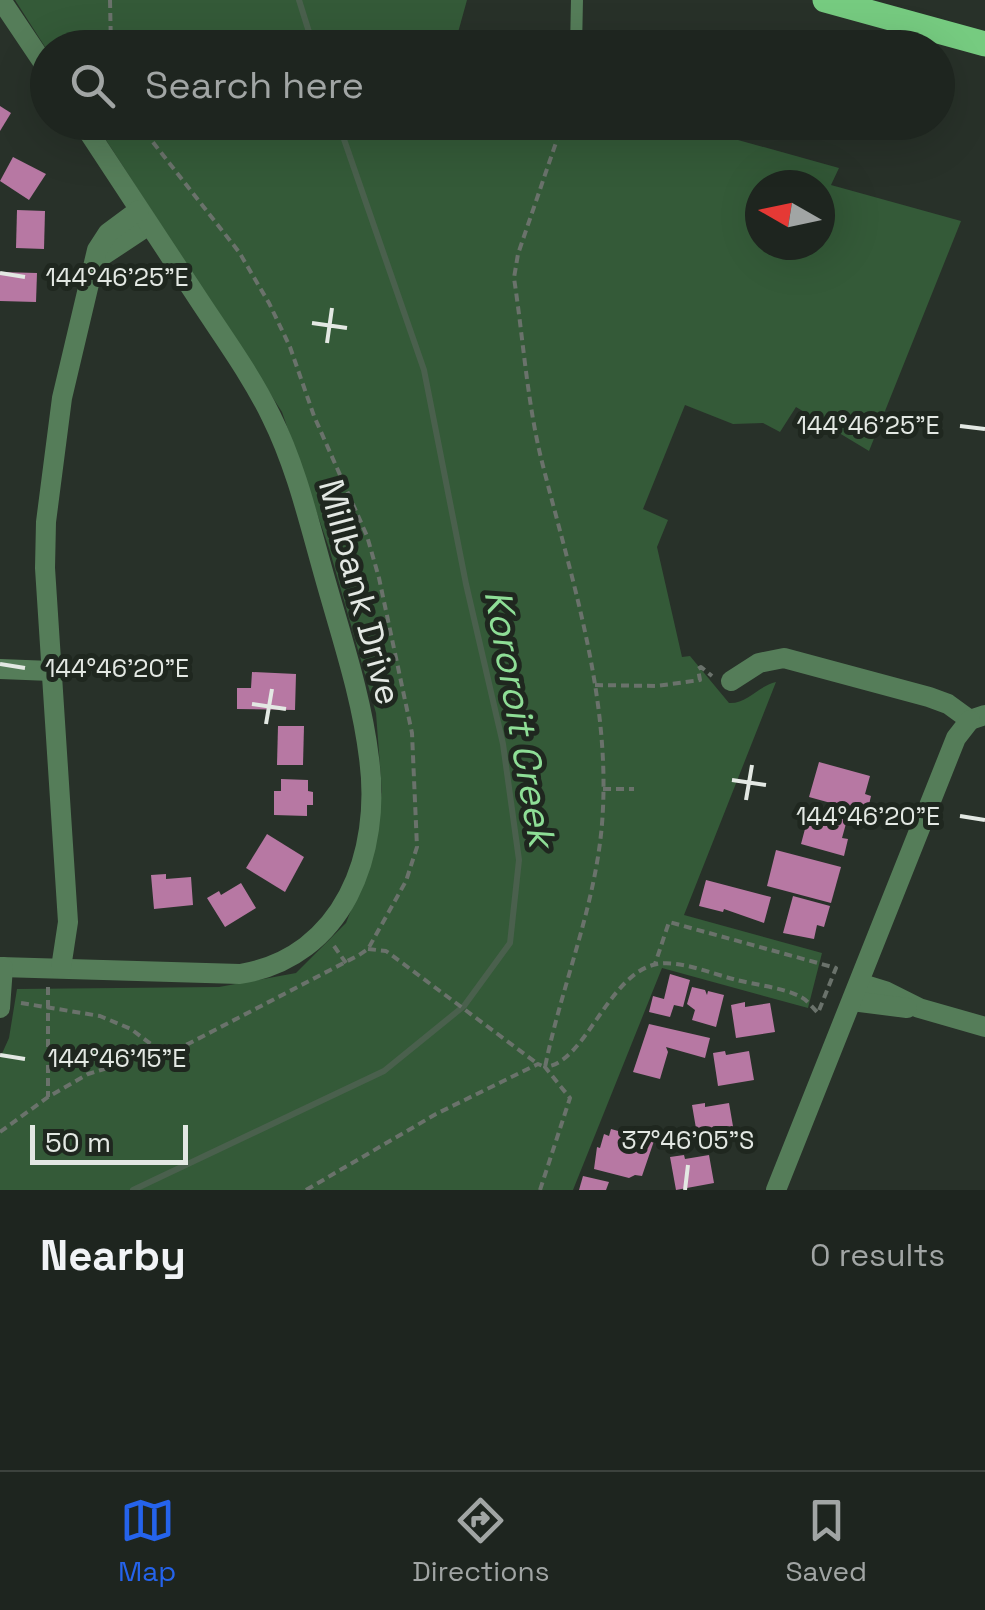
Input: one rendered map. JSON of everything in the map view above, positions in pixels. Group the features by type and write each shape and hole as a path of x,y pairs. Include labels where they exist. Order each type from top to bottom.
{"main road":[{"path":"825,0 934,30"},
{"path":"955,36 985,44"}],"street":[{"path":"0,0 30,44"},
{"name":"Millbank Drive","path":"10,1006 2,966 62,973 240,974 269,969 290,959 322,934 347,899 362,857 371,798 370,762 360,702 287,453 254,383 94,140"},
{"path":"62,973 68,922 45,568 53,454 76,329 96,260 144,217"},
{"path":"731,681 759,663 796,659 929,696 978,718 956,738 776,1190"},
{"path":"0,669 51,671"},
{"path":"856,992 885,991 919,1008 985,1027"}],"lane":[{"path":"576,30 577,0"}],"path":[{"path":"110,0 111,30"},
{"path":"0,1132 88,1074 212,1034 249,1010 298,990 368,949 406,880 417,847 412,733 368,536 269,302 239,252 151,140"},
{"path":"546,1067 562,990 591,902 603,789 595,685 572,566 540,455 514,278 518,254 557,140"},
{"path":"595,685 658,686 700,680"},
{"path":"603,789 634,789"},
{"path":"546,1067 560,1063 572,1051 627,981 655,964 681,966 802,997 818,1013 836,968 669,922 655,964"},
{"path":"330,941 346,963"},
{"path":"368,949 386,951 546,1067 570,1098 540,1190"},
{"path":"48,1097 47,1006 62,973"},
{"path":"10,1006 47,1006 118,1022 161,1052"},
{"path":"306,1190 436,1114 538,1064"}],"green space":[{"path":"15,0 467,0 459,30 34,30"},
{"path":"106,140 738,140 839,168 835,176 835,170 745,170 745,260 835,260 835,186 961,221 869,451 796,407 780,432 763,423 733,424 685,405 643,509 668,520 657,547 682,657 690,656 729,703 741,701 776,682 684,915 822,953 808,1008 662,968 573,1190 0,1190 0,1058 9,1038 17,989 219,987 296,973 346,923 370,862 382,792 376,713 329,548 282,412"}],"building":[{"path":"0,106 11,113 0,131"},
{"path":"13,157 46,174 29,200 0,181"},
{"path":"17,210 45,211 44,249 16,248"},
{"path":"0,272 37,273 36,302 0,301"},
{"path":"252,672 296,674 295,710 237,709 237,688 251,688"},
{"path":"278,726 304,726 303,765 277,765"},
{"path":"819,762 870,776 865,794 871,796 867,813 809,797"},
{"path":"281,779 308,780 313,805 307,805 307,816 274,815 274,791 281,791"},
{"path":"810,810 847,820 842,838 848,839 844,856 801,844"},
{"path":"267,834 304,857 285,892 246,868"},
{"path":"776,850 841,867 831,903 767,886"},
{"path":"166,874 166,879 191,877 193,905 154,909 151,875"},
{"path":"706,880 771,897 764,923 724,909 723,912 699,906"},
{"path":"241,883 256,908 225,927 207,898"},
{"path":"793,896 830,906 824,927 817,925 814,939 783,933"},
{"path":"670,974 690,980 683,1007 674,1005 670,1017 649,1012 653,996 664,999"},
{"path":"692,987 705,990 707,995 708,991 724,995 716,1027 692,1020 695,1010 687,1004"},
{"path":"745,1002 745,1007 770,1003 775,1032 736,1038 731,1005"},
{"path":"649,1024 710,1038 705,1058 666,1047 660,1079 633,1072"},
{"path":"725,1051 726,1055 749,1051 754,1080 718,1086 713,1053"},
{"path":"705,1103 705,1107 729,1103 734,1132 698,1140 692,1105"},
{"path":"611,1129 654,1141 642,1176 629,1178 594,1169 597,1147"},
{"path":"684,1155 685,1159 709,1155 714,1183 676,1190 670,1157"},
{"path":"583,1176 609,1182 606,1190 579,1190"}],"waterway":[{"name":"Kororoit Creek","path":"299,0 308,30"},
{"name":"Kororoit Creek","path":"133,1190 384,1071 464,1006 510,943 519,860 503,744 466,584 424,370 344,140"}]}
